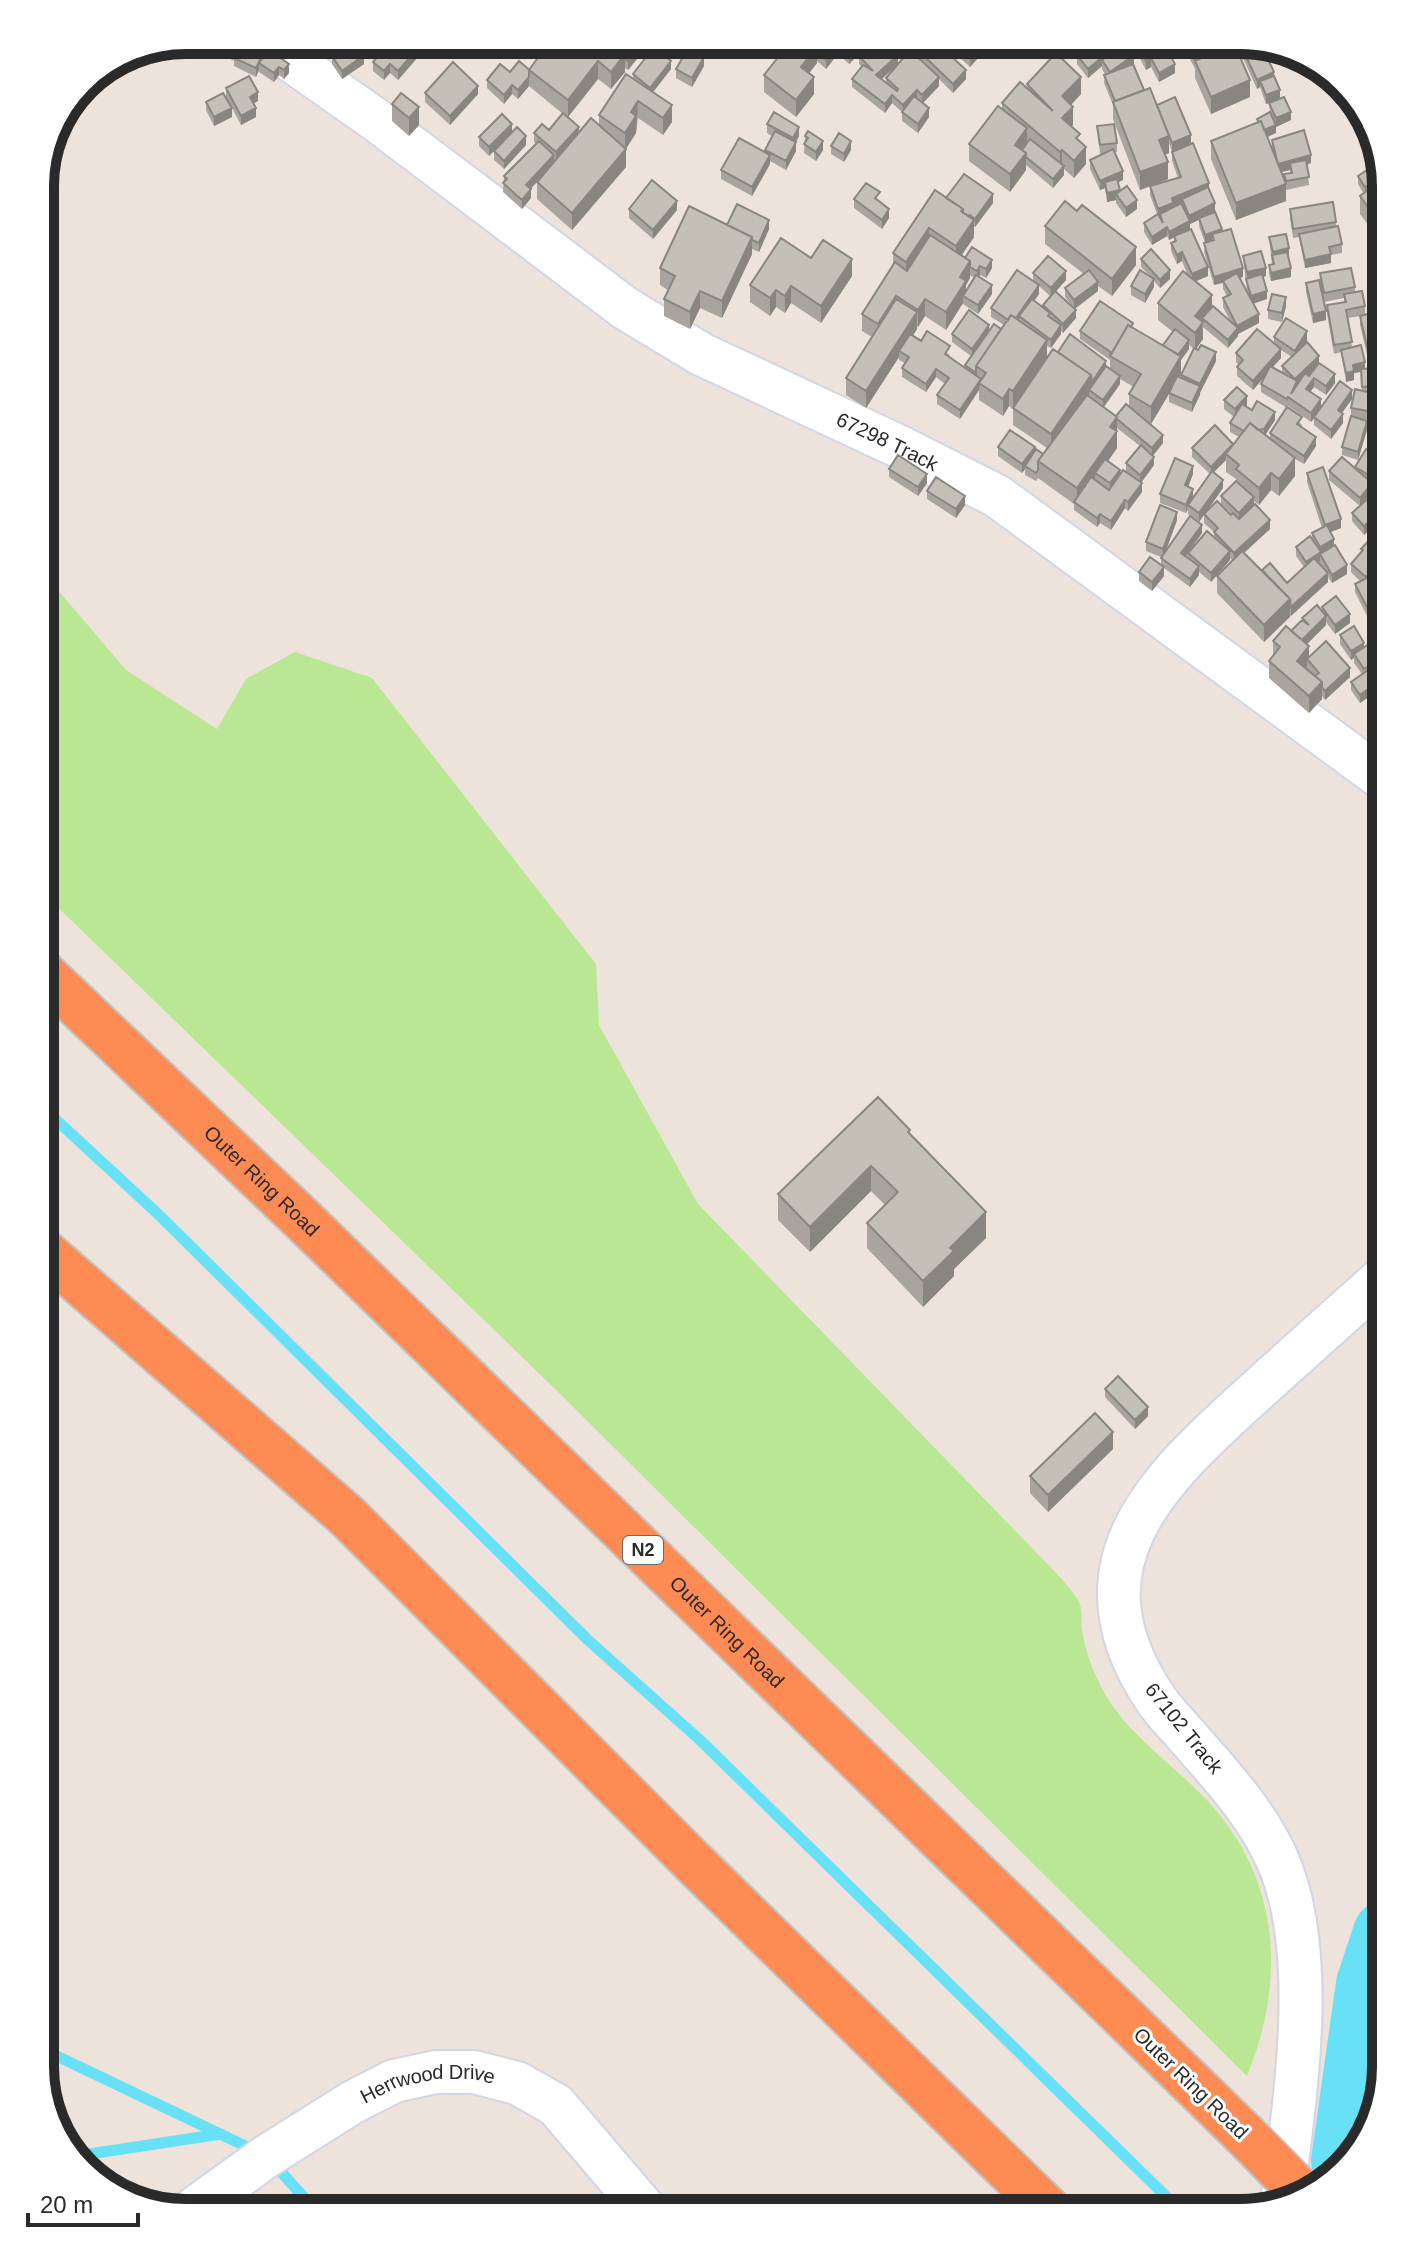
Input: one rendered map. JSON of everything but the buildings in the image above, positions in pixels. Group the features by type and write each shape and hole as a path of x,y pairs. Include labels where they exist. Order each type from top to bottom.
{"highway":[{"name":"Outer Ring Road","path":"54,983 303,1220 1295,2186"},
{"path":"54,1260 347,1516 692,1861 1038,2199"}],"street":[{"name":"67298 Track","path":"282,54 376,120 637,315 701,354 997,496 1372,771"},
{"name":"67102 Track","path":"1283,2192 1300,2020 1298,1951 1292,1907 1279,1862 1255,1818 1156,1700 1133,1660 1123,1631 1119,1598 1121,1566 1134,1528 1159,1487 1206,1438 1372,1288"},
{"name":"Herrwood Drive","path":"207,2199 267,2156 353,2102 394,2081 436,2072 474,2072 517,2083 556,2105 636,2199"}],"green space":[{"path":"54,585 126,670 217,729 246,679 295,652 372,678 596,964 599,1025 698,1204 1067,1585 1080,1603 1082,1630 1090,1660 1114,1708 1146,1744 1205,1798 1230,1829 1249,1861 1262,1895 1269,1930 1271,1966 1268,2002 1260,2039 1247,2076 554,1388 54,904"}],"waterway":[{"path":"54,1118 157,1213 588,1640 700,1740 1169,2199"},
{"path":"1346,2145 1372,1975"},
{"path":"54,2055 256,2151"},
{"path":"87,2154 221,2134"},
{"path":"273,2163 305,2199"}]}
